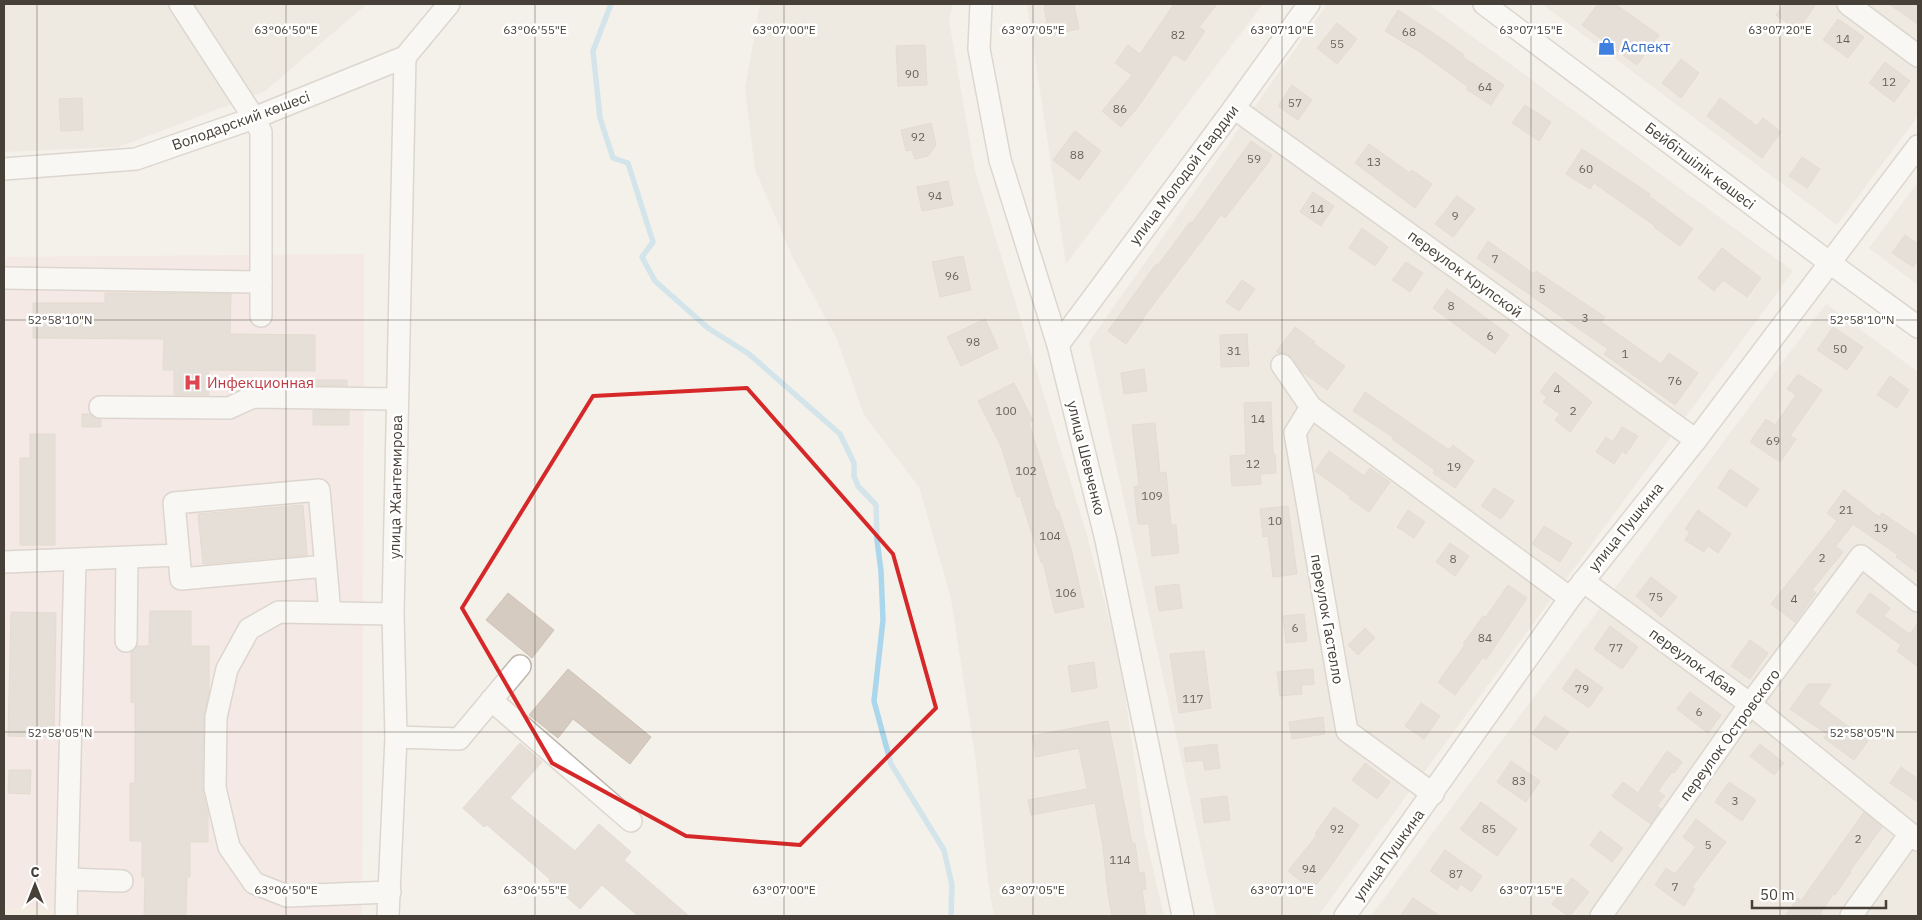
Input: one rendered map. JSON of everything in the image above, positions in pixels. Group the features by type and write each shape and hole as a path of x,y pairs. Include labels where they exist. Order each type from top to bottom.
{"street":[{"path":"180,4 254,118 261,132 261,316"},
{"name":"Володарский көшесі","path":"4,169 136,159 254,118 405,57 448,4"},
{"name":"улица Шевченко","path":"982,4 979,49 1000,160 1058,345 1106,540 1183,916"},
{"name":"улица Молодой Гвардии","path":"1058,345 1309,4"},
{"name":"Бейбітшілік көшесі","path":"1484,4 1918,327"},
{"path":"1848,4 1918,56"},
{"name":"улица Жантемирова","path":"388,916 396,737 393,614 405,57"},
{"name":"переулок Крупской","path":"1234,108 1696,440"},
{"name":"улица Пушкина","path":"1345,916 1576,590 1696,440 1918,146"},
{"path":"4,278 261,282"},
{"name":"переулок Абая","path":"1282,365 1311,407 1576,590 1750,704 1914,837"},
{"path":"100,407 229,408 252,397 398,399"},
{"name":"переулок Гастелло","path":"1311,407 1295,433 1347,731 1433,794"},
{"path":"326,566 181,579 174,503 319,490 326,566 330,613"},
{"path":"4,562 179,555"},
{"name":"переулок Островского","path":"1601,916 1750,704 1861,556 1918,601"},
{"path":"126,641 127,558"},
{"path":"66,916 76,560"},
{"path":"390,892 288,896 254,883 229,847 215,788 216,717 227,669 249,629 279,612 393,614"},
{"path":"396,737 459,739 520,666"},
{"path":"491,700 631,821"},
{"path":"1851,916 1914,837"},
{"path":"67,880 122,881"}],"highlighted area":[{"path":"747,388 893,554 936,708 800,845 686,836 552,763 462,608 593,396"}],"shaded area":[{"path":"4,4 367,4 265,91 119,147 4,152"},
{"path":"760,4 953,4 949,21 975,171 1086,532 1120,660 1145,835 1164,916 994,916 988,881 975,755 951,598 919,487 864,415 837,339 792,256 755,169 745,89"},
{"path":"1027,4 1263,4 1066,264"},
{"path":"1327,4 1428,4 1793,271 1318,916 1216,916 1089,342"},
{"path":"1542,4 1918,4 1918,116 1837,225"},
{"path":"1918,182 1918,285 1869,248"},
{"path":"364,254 362,916 60,916 60,909 4,907 4,257"},
{"path":"1826,304 1918,372 1918,916 1371,916"},
{"path":"4,907 60,909 60,916 4,916"}],"building":[{"path":"1074,4 1079,29 1049,35 1044,6"},
{"path":"1174,4 1217,4 1199,27 1205,31 1185,61 1174,54 1138,107 1121,127 1102,111 1132,75 1115,63 1128,45 1140,54"},
{"path":"1598,4 1615,4 1659,35 1637,65 1582,25"},
{"path":"1784,4 1816,4 1798,30 1776,15"},
{"path":"1889,4 1918,4 1918,24"},
{"path":"1398,10 1442,39 1464,55 1463,57 1504,85 1491,105 1466,89 1468,87 1420,52 1385,31"},
{"path":"1838,19 1864,37 1848,58 1823,40"},
{"path":"1337,23 1357,39 1337,64 1317,48"},
{"path":"925,45 927,85 898,86 896,46"},
{"path":"1681,59 1699,73 1681,98 1662,83"},
{"path":"1885,62 1910,81 1894,102 1869,83"},
{"path":"1292,85 1312,100 1298,120 1278,106"},
{"path":"82,98 83,130 61,131 59,99"},
{"path":"1720,98 1757,126 1763,118 1781,132 1762,158 1707,116"},
{"path":"1525,105 1551,122 1539,141 1512,123"},
{"path":"931,123 936,145 928,156 915,159 912,150 906,151 901,130"},
{"path":"1075,131 1101,151 1079,180 1053,160"},
{"path":"1251,141 1272,155 1268,163 1225,218 1221,215 1143,318 1126,344 1108,331 1156,264 1158,265 1190,222 1192,223"},
{"path":"1369,144 1410,173 1412,170 1432,184 1415,208 1355,163"},
{"path":"1582,149 1650,194 1649,196 1693,229 1680,246 1594,183 1590,189 1566,174"},
{"path":"1802,157 1820,169 1807,188 1789,176"},
{"path":"948,181 953,205 922,211 917,187"},
{"path":"1313,192 1334,206 1321,226 1300,212"},
{"path":"1457,196 1475,209 1453,237 1435,224"},
{"path":"1362,228 1388,247 1375,266 1349,248"},
{"path":"1905,235 1918,244 1918,259 1913,267 1892,253"},
{"path":"1488,241 1534,274 1536,271 1605,317 1601,322 1661,364 1669,353 1698,373 1675,405 1604,354 1608,349 1477,258"},
{"path":"1722,248 1761,278 1747,297 1723,280 1714,291 1698,278"},
{"path":"963,256 971,290 940,297 932,262"},
{"path":"1406,262 1423,273 1410,292 1392,280"},
{"path":"1242,280 1255,289 1239,311 1226,302"},
{"path":"1447,289 1509,335 1495,354 1433,308"},
{"path":"105,293 231,294 230,334 315,335 315,371 209,370 209,395 174,395 174,370 163,370 164,339 33,338 33,303 105,303"},
{"path":"985,319 998,348 961,366 947,337"},
{"path":"1295,327 1315,342 1314,344 1345,366 1327,390 1302,372 1288,354 1276,352"},
{"path":"1833,327 1863,347 1847,370 1817,350"},
{"path":"1247,334 1249,366 1221,367 1220,335"},
{"path":"1144,369 1147,391 1124,394 1121,373"},
{"path":"1555,372 1592,402 1570,432 1555,420 1560,414 1543,402 1547,397 1540,392"},
{"path":"1798,374 1822,390 1790,436 1796,439 1780,462 1750,442 1766,419 1775,425 1796,395 1787,389"},
{"path":"1890,376 1909,390 1897,408 1877,395"},
{"path":"311,380 347,380 347,386 311,385"},
{"path":"1014,383 1033,421 1029,423 1056,510 1058,510 1071,549 1084,607 1055,613 1043,562 1041,562 1020,496 1017,497 1001,446 978,401"},
{"path":"1365,392 1449,450 1453,445 1474,461 1455,488 1433,473 1435,470 1392,439 1393,437 1353,411"},
{"path":"1271,402 1273,454 1275,454 1276,473 1260,474 1261,484 1232,486 1230,456 1246,455 1244,403"},
{"path":"313,410 349,411 349,425 313,425"},
{"path":"82,414 89,414 101,420 101,427 82,427"},
{"path":"1155,423 1160,473 1166,472 1171,525 1176,525 1179,553 1152,556 1149,524 1138,524 1134,487 1139,485 1132,425"},
{"path":"1622,427 1638,436 1626,454 1622,451 1614,464 1596,452 1606,437 1613,442"},
{"path":"30,434 55,434 55,545 20,545 20,458 30,458"},
{"path":"1329,451 1364,476 1370,468 1390,482 1369,512 1315,471"},
{"path":"1730,469 1759,489 1746,507 1718,488"},
{"path":"1494,488 1514,501 1501,519 1481,506"},
{"path":"1844,490 1879,517 1882,513 1918,537 1918,573 1896,557 1898,555 1853,524 1836,546 1843,552 1812,590 1816,593 1795,622 1771,604 1837,521 1827,513"},
{"path":"303,505 307,555 203,564 198,514"},
{"path":"1288,506 1297,574 1273,577 1268,536 1263,537 1260,509"},
{"path":"1408,510 1425,522 1414,538 1397,527"},
{"path":"1698,510 1731,534 1718,553 1708,546 1704,552 1685,540 1690,532 1685,529"},
{"path":"1544,526 1572,543 1560,562 1532,544"},
{"path":"1450,543 1469,556 1455,576 1436,562"},
{"path":"1651,577 1677,597 1661,617 1636,596"},
{"path":"1179,584 1182,608 1159,611 1155,587"},
{"path":"1508,585 1527,598 1486,660 1483,657 1455,695 1438,682 1483,616 1486,617"},
{"path":"508,593 554,630 532,658 486,620"},
{"path":"1870,593 1890,608 1884,616 1910,634 1918,623 1918,667 1897,651 1901,645 1856,612"},
{"path":"150,611 191,611 191,646 209,646 209,691 204,717 202,788 208,814 208,842 190,842 190,877 187,877 186,916 144,916 145,877 142,877 142,841 130,841 130,783 135,783 135,703 131,702 131,652 137,646 149,646"},
{"path":"11,612 56,613 54,737 8,736"},
{"path":"1304,614 1307,641 1286,643 1283,616"},
{"path":"1610,626 1638,647 1622,669 1594,649"},
{"path":"1365,628 1375,638 1358,655 1348,645"},
{"path":"1750,640 1768,653 1750,679 1731,666"},
{"path":"1204,651 1211,708 1179,713 1170,654"},
{"path":"1094,662 1097,688 1072,692 1068,666"},
{"path":"568,669 651,737 630,764 573,719 558,738 529,715"},
{"path":"1313,669 1314,684 1301,685 1302,694 1280,696 1277,672"},
{"path":"1576,669 1603,688 1589,708 1562,689"},
{"path":"1808,684 1831,684 1818,704 1868,741 1854,760 1824,738 1827,734 1790,709"},
{"path":"1690,692 1721,715 1708,733 1677,709"},
{"path":"1421,703 1440,716 1424,739 1405,726"},
{"path":"1545,716 1569,732 1556,750 1532,734"},
{"path":"1323,717 1325,734 1292,739 1289,722"},
{"path":"1108,721 1132,843 1135,843 1139,873 1144,872 1146,889 1142,890 1146,916 1112,916 1095,803 1031,815 1028,800 1087,789 1079,748 1036,757 1032,736"},
{"path":"520,743 542,762 510,798 575,851 599,824 631,852 624,860 689,916 638,916 602,885 580,909 549,881 550,879 487,825 484,827 463,808"},
{"path":"1217,744 1220,768 1205,770 1203,760 1186,762 1184,748"},
{"path":"1760,744 1784,763 1774,775 1750,756"},
{"path":"1667,751 1682,762 1658,791 1665,796 1657,806 1661,809 1651,824 1612,796 1623,782 1638,793"},
{"path":"1511,761 1540,781 1526,802 1497,782"},
{"path":"1365,763 1390,782 1377,799 1352,780"},
{"path":"1901,767 1918,779 1918,802 1890,783"},
{"path":"9,770 31,770 30,794 8,793"},
{"path":"1729,782 1756,800 1742,821 1715,802"},
{"path":"1227,796 1230,820 1204,823 1201,799"},
{"path":"1481,802 1517,829 1497,856 1460,829"},
{"path":"1334,807 1359,825 1312,890 1288,871 1317,835 1315,834"},
{"path":"1864,812 1882,827 1835,895 1833,894 1820,914 1823,916 1785,916 1798,898 1801,901"},
{"path":"1696,819 1726,842 1692,887 1695,889 1684,906 1655,885 1666,868 1675,874 1696,847 1683,837"},
{"path":"1600,831 1623,848 1612,862 1590,845"},
{"path":"1445,850 1482,876 1471,892 1461,884 1457,890 1430,871"},
{"path":"1572,878 1589,892 1570,916 1568,916 1552,904"},
{"path":"1413,898 1440,916 1400,916"}],"waterway":[{"path":"611,4 593,51 600,118 613,158 628,163 653,242 642,257 655,281 708,328 749,354 840,434 854,463 854,476 858,486 876,505 883,620 874,701 891,764 944,850 952,885 951,916"}],"place":[{"name":"Аспект","path":"1607,47"},
{"name":"Инфекционная","path":"193,383"}]}
